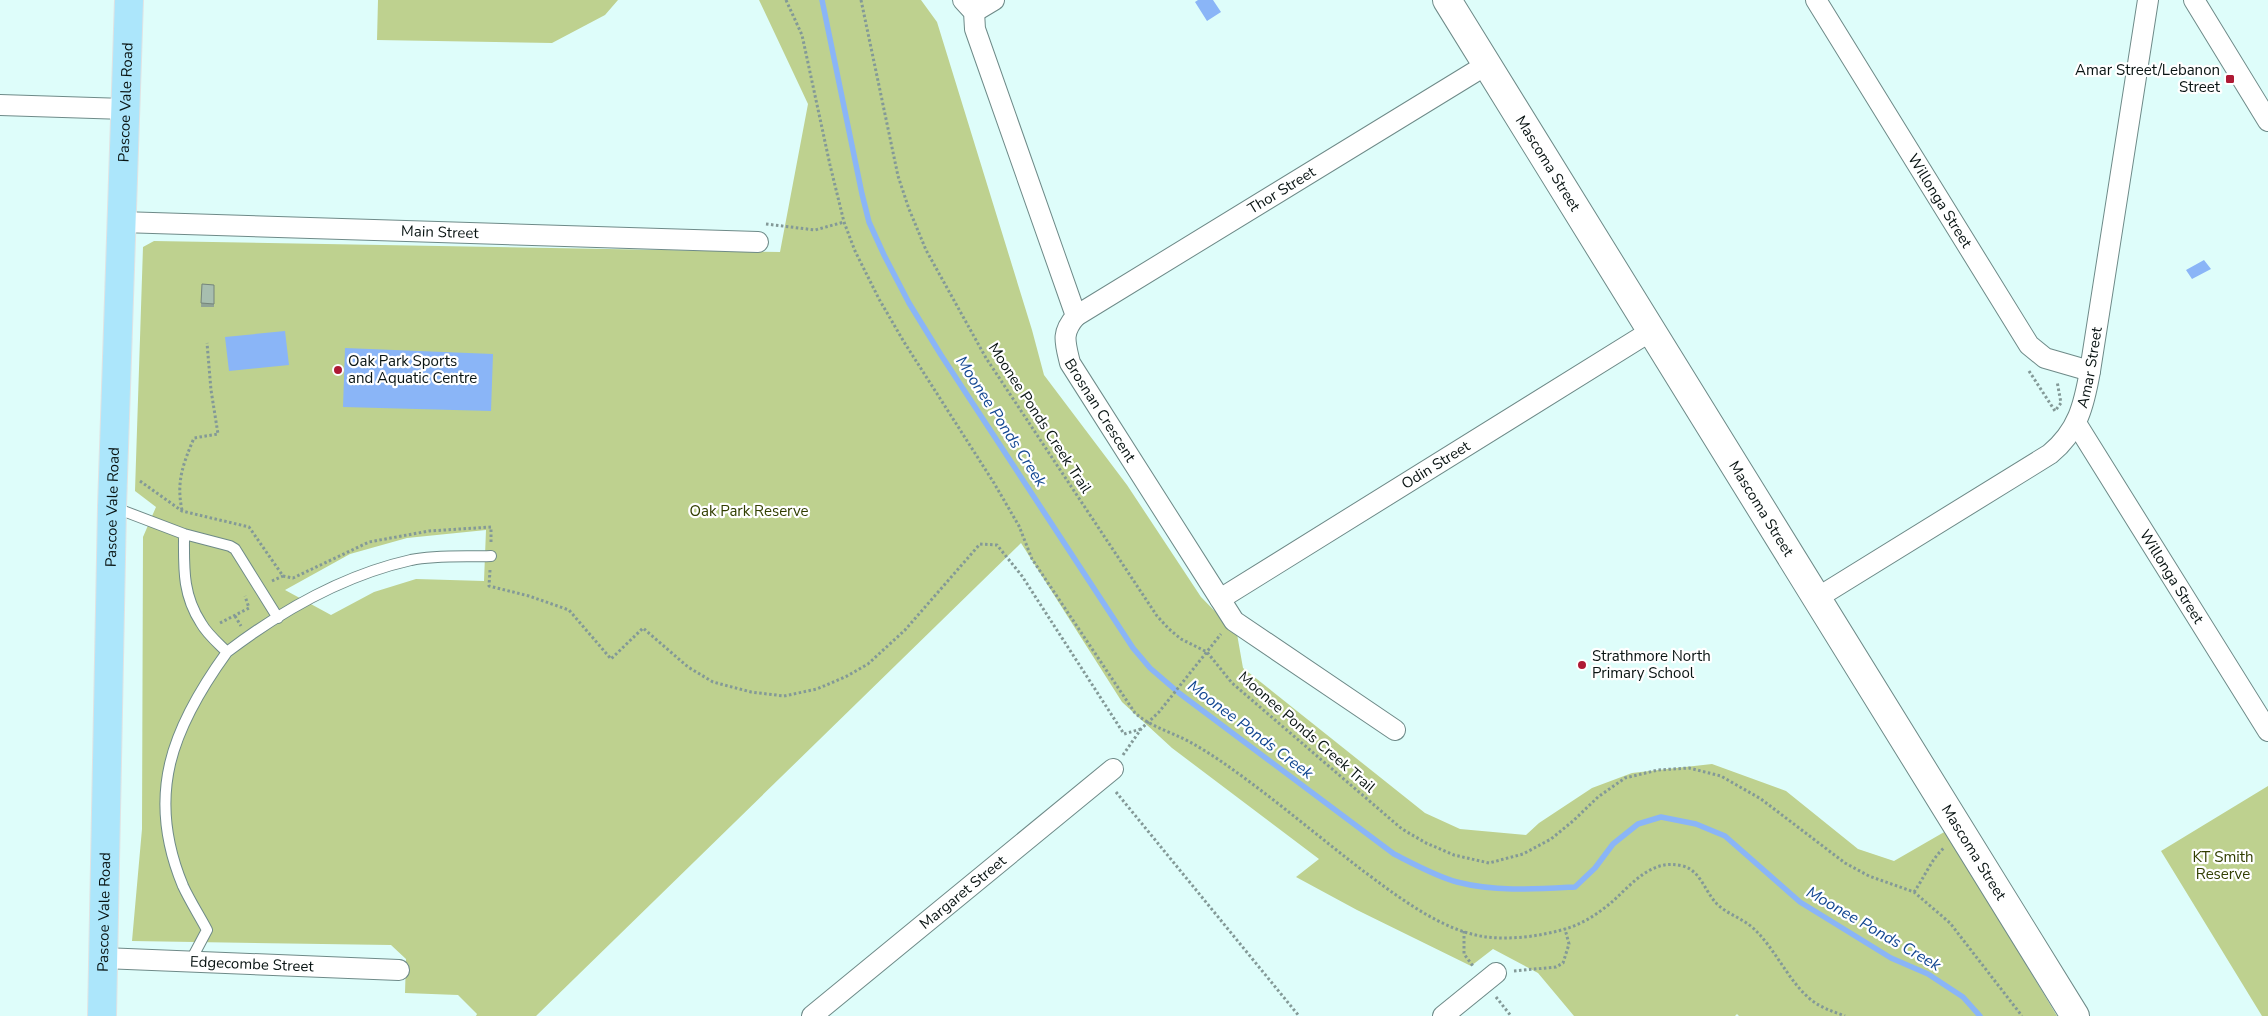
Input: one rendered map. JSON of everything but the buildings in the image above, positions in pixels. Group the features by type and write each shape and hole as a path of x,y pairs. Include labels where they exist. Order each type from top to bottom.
{"main road":[{"name":"Pascoe Vale Road","path":"102,1016 112,507 129,0"},
{"name":"Mascoma Street","path":"1446,0 1818,598 2075,1016"}],"street":[{"path":"994,0 969,6 974,29 1076,316"},
{"name":"Willonga Street","path":"1816,0 2029,346 2045,358 2090,371"},
{"name":"Amar Street","path":"1818,598 2050,454 2065,442 2076,423 2084,401 2090,371 2148,0"},
{"path":"2194,0 2268,121"},
{"name":"Thor Street","path":"1076,316 1486,64"},
{"path":"0,105 125,109"},
{"name":"Main Street","path":"121,222 758,242"},
{"name":"Brosnan Crescent","path":"1076,316 1069,325 1064,338 1070,363 1234,621 1395,730"},
{"name":"Odin Street","path":"1220,599 1651,331"},
{"name":"Willonga Street","path":"2076,423 2268,731"},
{"name":"Margaret Street","path":"812,1016 1108,773"},
{"name":"Edgecombe Street","path":"103,958 399,970"},
{"path":"1443,1016 1496,973"}],"lane":[{"path":"112,507 184,534 230,546 236,550 278,618"},
{"path":"184,534 184,580 190,603 201,625 227,652"},
{"path":"190,962 207,930 184,888 174,861 166,830 164,806 172,756 193,703 227,652 248,636 316,596 378,569 412,560 491,556"}],"path":[{"path":"786,0 802,35 817,111 844,222 855,251 879,299 994,483 1018,526 1032,559 1135,713 1147,724 1190,742 1232,768 1388,889 1420,911 1464,931 1486,937 1509,938 1565,929 1584,922 1599,912 1639,875 1674,864 1686,867 1697,876 1716,903 1754,928 1809,998 1827,1010 1845,1016"},
{"name":"Moonee Ponds Creek Trail","path":"861,0 898,176 909,210 942,281 986,358 1158,616 1169,629 1181,639 1207,652 1232,683 1402,829 1426,844 1454,855 1489,863 1523,854 1550,839 1573,821 1598,797 1625,778 1658,770 1688,768 1721,776 1761,799 1845,863 1869,876 1914,892 1950,923 2022,1016"},
{"path":"766,224 815,230 844,222"},
{"path":"182,511 178,493 183,464 194,438 218,434 211,390 207,343"},
{"path":"140,481 182,511 249,527 283,576"},
{"path":"201,625 213,614 221,624 249,608 245,595 283,576 293,578 368,542 428,531 491,527 489,586 529,596 569,610 611,659 643,628 688,667 713,682 751,692 784,696 817,689 847,676 868,664 905,630 980,544 997,545 1022,576 1124,734 1141,729"},
{"path":"1234,621 1199,661 1159,712 1141,729 1108,773 1299,1016"},
{"path":"1914,892 1930,870 1935,856 1965,837"},
{"path":"1496,973 1556,967 1563,963 1569,944 1565,929"},
{"path":"1464,931 1464,954 1475,968"}],"green space":[{"path":"378,0 618,0 605,15 552,43 377,40"},
{"name":"Oak Park Reserve","path":"759,0 921,0 937,22 1032,330 1044,375 1127,485 1201,597 1237,634 1243,668 1425,813 1460,829 1526,835 1539,823 1592,788 1632,773 1712,764 1786,791 1858,849 1894,861 1946,831 2057,1016 1739,1016 1737,1014 1735,1016 1574,1016 1538,973 1493,949 1471,966 1357,910 1296,877 1319,859 1172,748 1122,702 1021,543 536,1016 476,1016 477,1014 458,995 405,993 406,959 391,945 132,941 142,829 143,537 156,507 135,491 143,247 154,241 780,252 808,104","holes":["486,530 484,581 416,579 374,592 331,615 285,590 350,554 407,538"]},
{"name":"KT Smith Reserve","path":"2268,786 2268,1016 2262,1016 2161,851"}],"water":[{"path":"1198,0 1213,0 1221,12 1207,21 1195,2"},
{"path":"2204,260 2211,269 2192,279 2186,270"},
{"path":"285,331 289,365 229,371 225,337"},
{"path":"345,348 493,354 491,411 343,407"}],"waterway":[{"name":"Moonee Ponds Creek","path":"822,0 862,194 869,222 884,255 909,303 941,355 1133,648 1150,668 1179,693 1394,854 1433,873 1457,882 1486,887 1516,889 1575,887 1595,868 1613,844 1638,824 1661,817 1696,824 1725,836 1800,902 1891,958 1928,974 1963,997 1980,1016"}],"place":[{"name":"Amar Street/Lebanon Street","path":"2230,79"},
{"name":"Oak Park Sports and Aquatic Centre","path":"338,370"},
{"name":"Strathmore North Primary School","path":"1582,665"}]}
